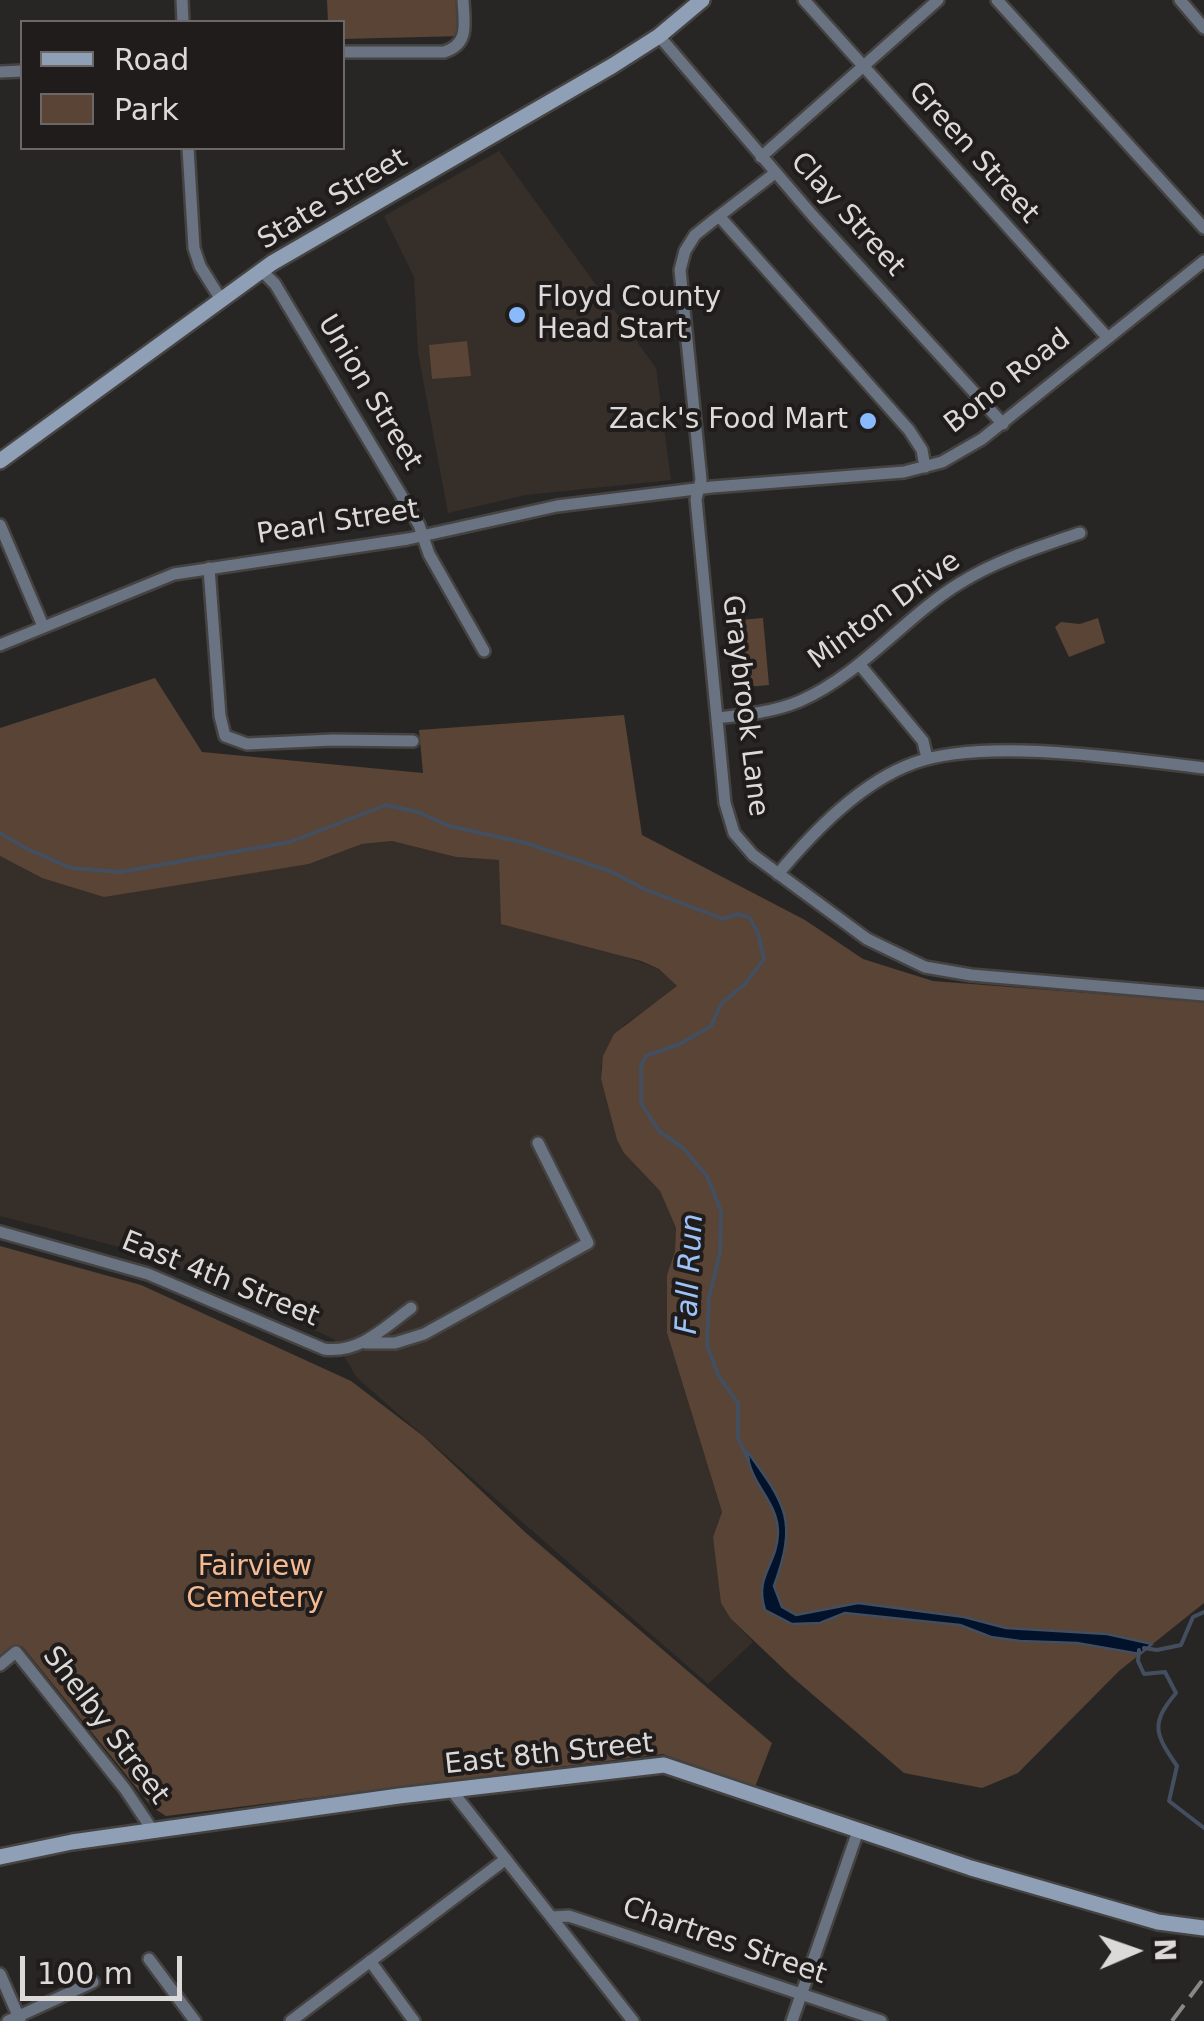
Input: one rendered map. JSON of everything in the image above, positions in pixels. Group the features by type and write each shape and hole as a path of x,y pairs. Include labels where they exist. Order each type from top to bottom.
{"street":[{"path":"345,52 454,49 464,35 464,0"},
{"name":"State Street","path":"0,461 220,298 659,36 702,0"},
{"name":"Green Street","path":"804,0 1107,337"},
{"path":"761,157 938,0"},
{"path":"997,0 1204,228"},
{"path":"1180,0 1204,28"},
{"name":"Clay Street","path":"659,36 761,157 1002,424"},
{"path":"188,150 194,248 220,298"},
{"name":"Graybrook Lane","path":"776,173 695,236 685,251 680,270 717,718 728,819 734,832 753,854 867,939 925,967 971,975 1204,995"},
{"path":"719,216 908,430 922,450 925,467"},
{"name":"Bono Road","path":"696,490 890,474 950,458 1002,424 1107,337 1201,269"},
{"name":"Union Street","path":"262,271 275,284 424,535 442,579 484,651"},
{"name":"Pearl Street","path":"0,645 159,578 424,535 552,507 696,490"},
{"path":"0,525 44,626"},
{"name":"Minton Drive","path":"717,718 752,714 800,701 860,664 962,582 990,566 1080,533"},
{"path":"209,568 220,716 225,736 247,744 352,739 412,741"},
{"path":"860,664 924,741 927,758"},
{"path":"778,874 857,796 885,777 927,758 998,752 1132,759 1204,768"},
{"name":"East 4th Street","path":"0,1232 148,1274 324,1349 395,1343 420,1336 588,1242 538,1142"},
{"path":"362,1344 412,1308"},
{"name":"Shelby Street","path":"0,1665 16,1652 153,1831"},
{"name":"East 8th Street","path":"0,1857 72,1842 664,1765 971,1868 1158,1922 1204,1928"},
{"path":"452,1790 633,2021"},
{"path":"792,2021 858,1831"},
{"path":"290,2021 506,1859"},
{"name":"Chartres Street","path":"552,1917 568,1916 880,2021"},
{"path":"150,1958 195,2021"},
{"path":"370,1961 414,2021"},
{"path":"0,1974 16,2019 94,1982"}],"shaded area":[{"name":"Floyd County Head Start","path":"499,151 656,368 671,480 526,495 448,513 418,353 414,277 384,216"},
{"path":"392,841 456,857 499,860 626,957 659,969 678,987 624,1025 601,1067 601,1079 617,1140 624,1153 660,1191 676,1228 675,1251 667,1275 667,1333 722,1512 713,1537 731,1619 753,1642 708,1684 357,1378 334,1339 147,1254 0,1216 0,856 42,878 309,864 362,844"}],"green space":[{"path":"327,0 460,0 462,36 345,39 345,20 328,20"},
{"path":"467,341 471,376 432,379 429,345"},
{"path":"763,618 769,685 735,688 729,621"},
{"path":"1098,618 1105,643 1069,657 1055,627 1061,622 1080,624"},
{"path":"155,678 202,752 423,773 419,730 624,715 642,835 805,920 863,959 933,981 1204,1002 1204,1603 1119,1671 1018,1773 982,1788 904,1773 791,1676 731,1619 721,1603 713,1537 722,1512 667,1333 667,1275 675,1251 676,1228 660,1191 624,1153 617,1140 601,1079 603,1056 614,1034 677,986 659,969 641,961 501,924 499,860 456,857 392,841 362,844 309,864 104,897 42,878 0,856 0,728"},
{"name":"Fairview Cemetery","path":"0,1246 141,1285 351,1381 423,1436 526,1533 772,1743 755,1787 663,1754 166,1816 152,1807 22,1646 0,1655"}],"water":[{"path":"747,1451 784,1514 785,1545 774,1586 782,1607 796,1615 858,1603 964,1617 1006,1628 1107,1634 1152,1644 1140,1654 1077,1643 991,1637 960,1625 845,1613 820,1623 792,1624 765,1610 762,1588 777,1544 777,1521 753,1474"}],"waterway":[{"name":"Fall Run","path":"0,833 71,868 120,872 290,842 386,805 418,812 449,826 526,843 610,871 644,889 723,919 737,914 749,917 758,933 764,959 746,983 721,1004 711,1026 682,1043 646,1056 641,1065 641,1103 659,1131 683,1148 707,1176 721,1211 720,1253 709,1298 707,1345 718,1375 738,1403 738,1438 748,1459"},
{"name":"Fall Run","path":"1144,1648 1157,1650 1181,1645 1193,1617 1204,1612"},
{"path":"1139,1650 1138,1661 1144,1674 1165,1672 1176,1693 1162,1713 1158,1729 1177,1766 1169,1801 1204,1828"}],"railway":[{"path":"1172,2021 1204,1978"}],"place":[{"name":"Floyd County Head Start","path":"517,315"},
{"name":"Zack's Food Mart","path":"868,421"}]}
